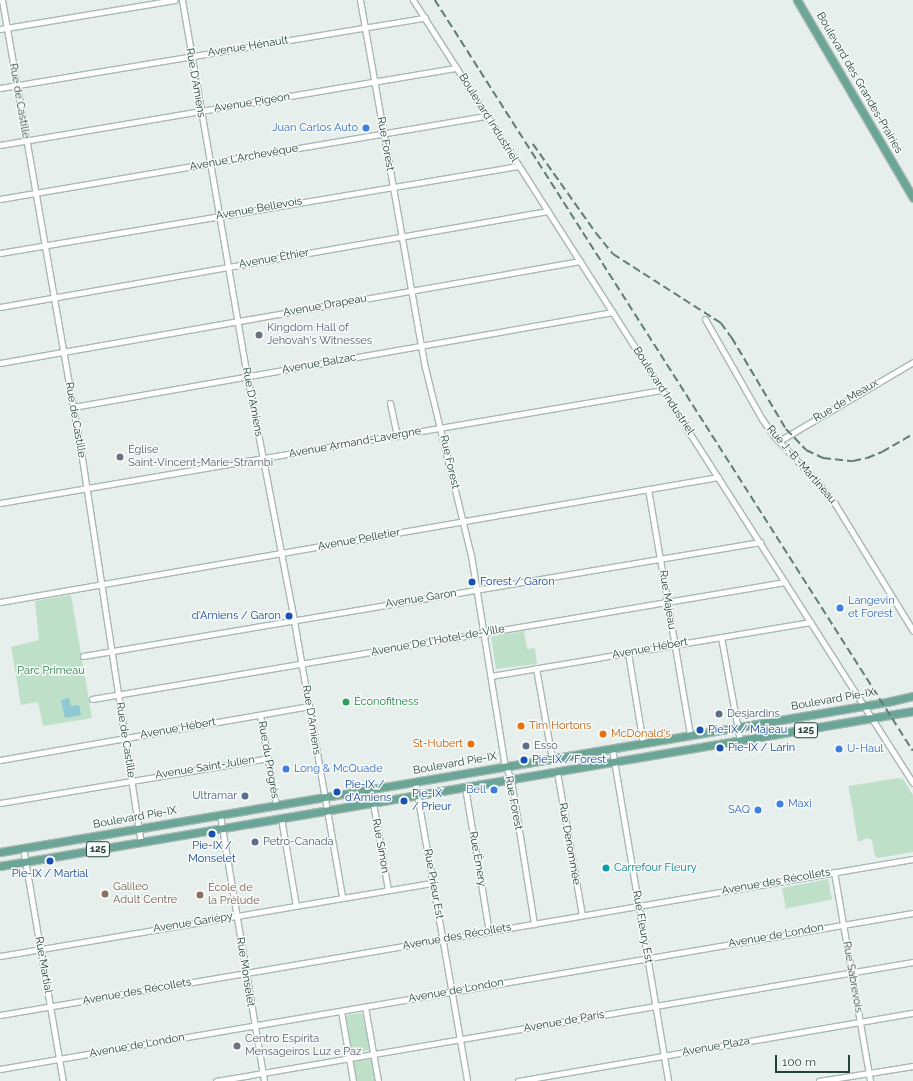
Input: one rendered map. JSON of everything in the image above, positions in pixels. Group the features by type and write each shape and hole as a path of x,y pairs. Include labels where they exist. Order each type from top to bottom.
{"main road":[{"name":"Boulevard des Grandes-Prairies","path":"797,0 913,198"},
{"name":"Boulevard Pie-IX","path":"0,852 690,736 913,696"},
{"name":"125","path":"0,866 913,711"}],"street":[{"name":"Rue de Castille","path":"2,0 53,297 64,352 141,842"},
{"path":"0,29 174,0"},
{"name":"Rue D'Amiens","path":"182,0 190,57 246,376 282,553 342,897"},
{"name":"Rue Forest","path":"360,0 422,346 478,590 505,767 510,780 534,924"},
{"name":"Boulevard Industriel","path":"413,0 913,783"},
{"name":"Avenue Hénault","path":"0,88 425,18"},
{"name":"Avenue Pigeon","path":"0,145 457,68"},
{"name":"Avenue L'Archevêque","path":"0,199 487,116"},
{"name":"Avenue Bellevois","path":"0,254 518,166"},
{"name":"Avenue Éthier","path":"0,307 548,212"},
{"name":"Avenue Drapeau","path":"0,363 580,262"},
{"name":"Avenue Balzac","path":"73,407 613,312"},
{"name":"Rue J.-B.-Martineau","path":"705,319 753,405 779,441 832,500 913,631"},
{"name":"Rue de Meaux","path":"779,441 913,362"},
{"name":"Avenue Armand-Lavergne","path":"0,503 441,429 662,390"},
{"path":"390,403 397,436"},
{"name":"Avenue Pelletier","path":"0,602 718,476"},
{"name":"Rue Majeau","path":"648,489 690,736"},
{"name":"Avenue Garon","path":"83,656 760,542"},
{"name":"Avenue De l'Hotel-de-Ville","path":"92,699 785,582"},
{"name":"Avenue Hébert","path":"491,676 810,622"},
{"path":"721,637 736,728 740,741"},
{"path":"628,653 643,744"},
{"path":"536,668 552,759"},
{"name":"Avenue Hébert","path":"0,760 309,706"},
{"name":"Rue du Progrès","path":"260,715 276,806"},
{"name":"Rue Fleury Est","path":"612,749 668,1081"},
{"name":"Avenue Saint-Julien","path":"0,803 268,758"},
{"name":"Rue Denommée","path":"557,772 582,915"},
{"name":"Rue Prieur Est","path":"415,782 466,1081"},
{"name":"Rue Émery","path":"465,787 489,932"},
{"name":"Rue Simon","path":"373,803 388,890"},
{"name":"Rue Monselet","path":"220,815 264,1081"},
{"path":"281,818 296,906"},
{"name":"Rue Martial","path":"23,848 62,1081"},
{"name":"Avenue des Récollets","path":"0,1015 913,859"},
{"name":"Rue Sabrevois","path":"834,872 870,1081"},
{"name":"Avenue Gariépy","path":"0,956 342,897 433,883"},
{"name":"Avenue de London","path":"0,1069 913,913"},
{"name":"Avenue de Paris","path":"216,1081 913,962"},
{"path":"365,1006 378,1081"},
{"path":"341,1011 353,1081"},
{"name":"Avenue Plaza","path":"518,1081 913,1013"},
{"path":"819,1081 913,1066"}],"green space":[{"name":"Parc Primeau","path":"71,595 92,718 43,726 38,702 21,705 11,647 39,640 35,601"},
{"path":"524,631 527,649 535,648 537,664 496,669 491,637"},
{"path":"898,778 903,779 913,795 913,852 878,858 875,856 872,840 867,838 858,842 849,794 849,786"},
{"path":"828,879 832,900 786,909 782,888"},
{"path":"361,1013 363,1015 370,1048 369,1050 353,1053 351,1051 345,1018 347,1015"},
{"path":"372,1059 376,1081 355,1081 352,1062"}],"water":[{"path":"69,698 71,706 79,705 81,715 65,718 61,700"}],"railway":[{"path":"435,0 913,751"},
{"path":"533,144 596,233 613,254 721,323 732,338 786,429 806,450 823,458 853,461 867,458 882,452 913,434"}],"place":[{"name":"Juan Carlos Auto","path":"366,128"},
{"name":"Kingdom Hall of Jehovah's Witnesses","path":"259,335"},
{"name":"Église Saint-Vincent-Marie-Strambi","path":"120,457"},
{"name":"Forest / Garon","path":"472,582"},
{"name":"Langevin et Forest","path":"840,608"},
{"name":"d'Amiens / Garon","path":"289,616"},
{"name":"Éconofitness","path":"346,702"},
{"name":"Desjardins","path":"719,714"},
{"name":"Tim Hortons","path":"521,726"},
{"name":"Pie-IX / Majeau","path":"700,730"},
{"name":"McDonald's","path":"603,734"},
{"name":"St-Hubert","path":"471,744"},
{"name":"Esso","path":"526,746"},
{"name":"Pie-IX / Larin","path":"720,748"},
{"name":"U-Haul","path":"839,749"},
{"name":"Pie-IX / Forest","path":"524,760"},
{"name":"Long & McQuade","path":"286,769"},
{"name":"Bell","path":"494,790"},
{"name":"Pie-IX / d'Amiens","path":"337,792"},
{"name":"Ultramar","path":"245,796"},
{"name":"Pie-IX / Prieur","path":"404,801"},
{"name":"Maxi","path":"780,804"},
{"name":"SAQ","path":"758,810"},
{"name":"Pie-IX / Monselet","path":"212,834"},
{"name":"Petro-Canada","path":"255,842"},
{"name":"Pie-IX / Martial","path":"50,861"},
{"name":"Carrefour Fleury","path":"606,868"},
{"name":"Galileo Adult Centre","path":"105,894"},
{"name":"École de la Prélude","path":"200,895"},
{"name":"Centro Espírita Mensageiros Luz e Paz","path":"237,1046"}]}
